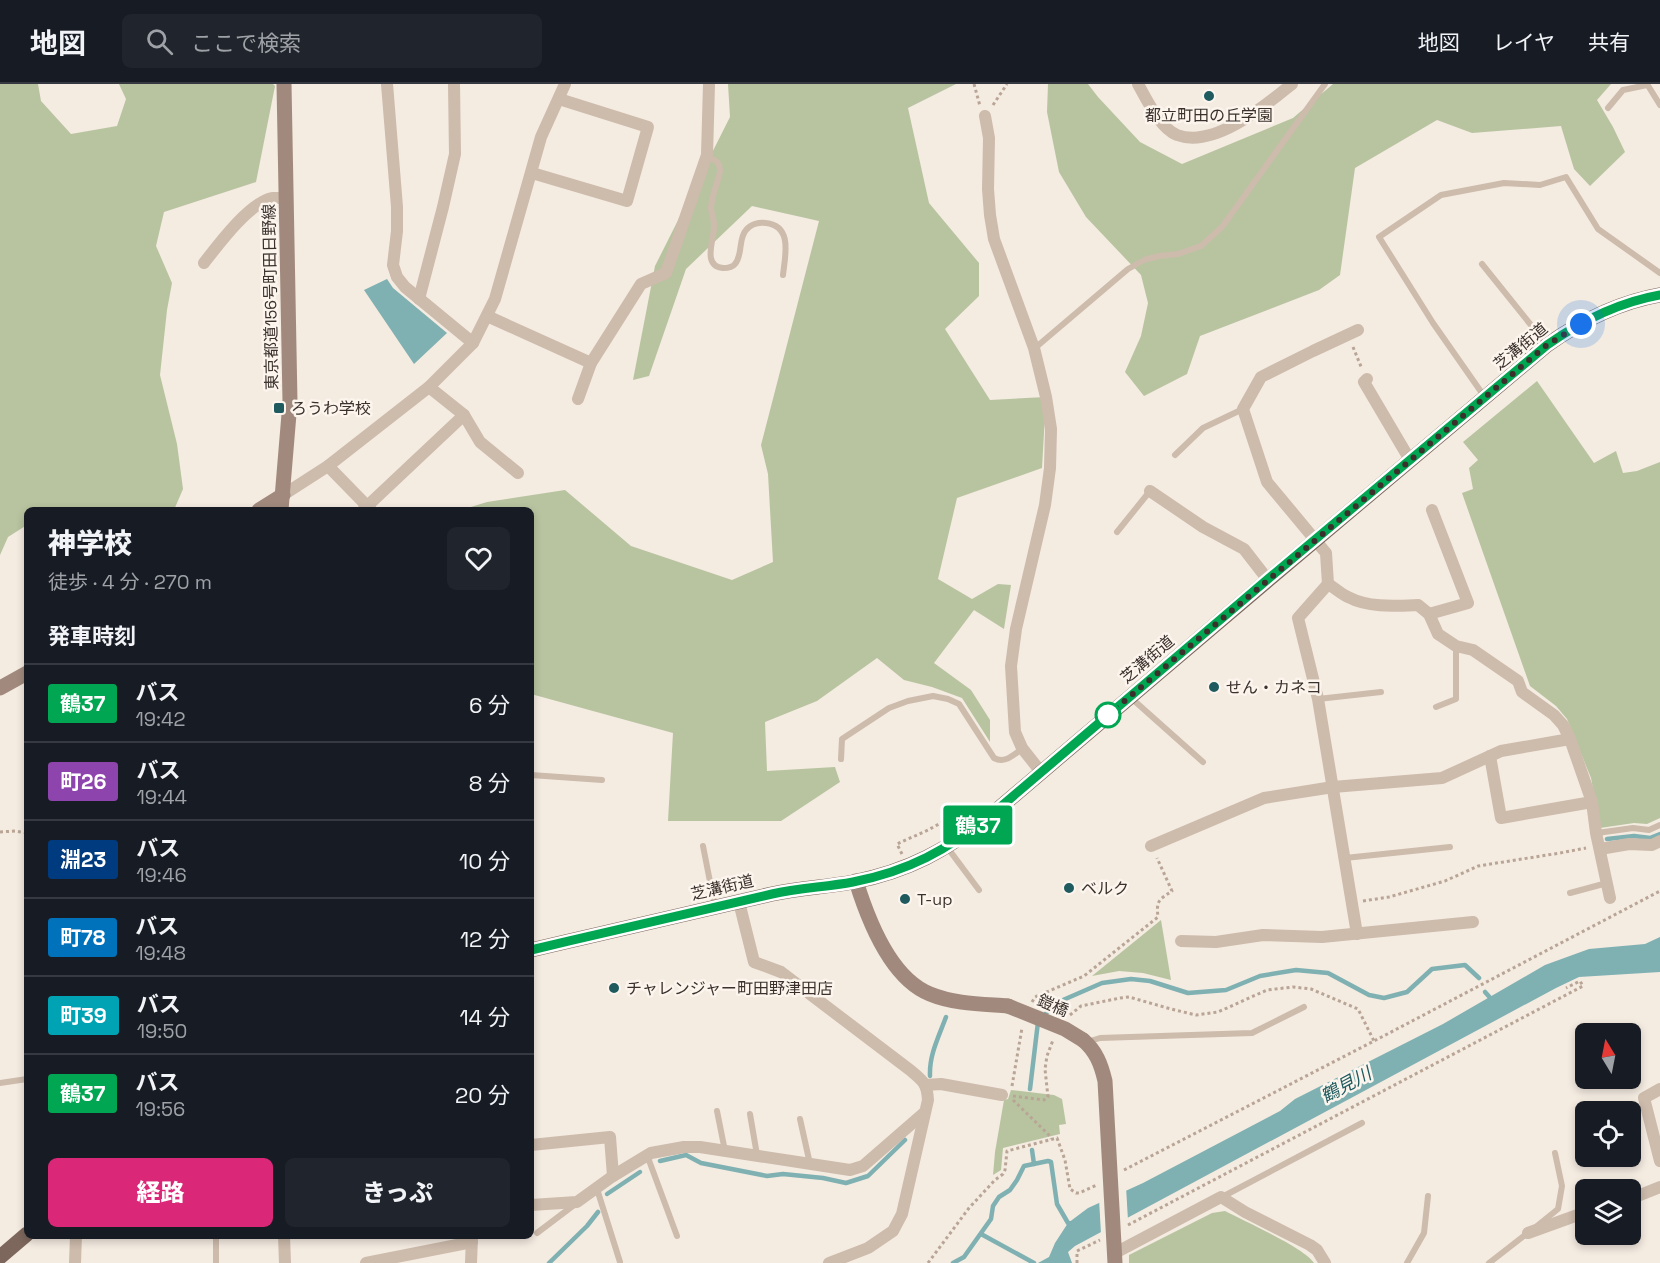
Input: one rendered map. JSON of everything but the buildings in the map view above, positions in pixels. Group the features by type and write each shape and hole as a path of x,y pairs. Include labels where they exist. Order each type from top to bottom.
{"main road":[{"name":"芝溝街道","path":"534,949 798,889 856,881 908,867 947,847 985,820 1547,345 1581,324 1610,311 1632,302 1660,295"},
{"path":"0,1257 24,1237"}],"street":[{"name":"東京都道156号町田日野線","path":"282,502 290,402 285,84"},
{"path":"387,84 397,207 393,265 397,278 473,343"},
{"path":"420,298 455,153 454,84"},
{"path":"268,507 282,502 429,387 473,343 495,299 542,137 565,84"},
{"path":"578,399 591,363 642,284 666,273 707,155 709,84"},
{"path":"1138,84 1157,118 1176,135 1196,138 1212,135 1258,112 1292,84"},
{"path":"532,173 627,201 648,127 559,99"},
{"path":"985,116 989,138 989,206 994,239 1034,348 1051,429 1050,468 1045,505 1016,629 1011,666 1014,726 1017,738 1041,772"},
{"path":"204,263 228,232 255,208 270,198 286,198"},
{"path":"487,316 591,363"},
{"path":"1352,332 1261,377 1243,409 1267,482 1326,553 1328,584 1298,618 1318,699 1357,934"},
{"path":"1367,379 1364,382 1410,460"},
{"path":"429,387 464,414 480,442 518,473"},
{"path":"369,507 464,414"},
{"path":"328,466 365,507"},
{"path":"1150,491 1203,527 1244,549 1268,579"},
{"path":"1429,614 1468,603 1432,510"},
{"path":"1328,584 1347,597 1364,603 1418,605 1429,614 1438,634 1456,646 1473,650 1518,681 1522,692 1558,720 1570,739 1592,802 1610,898"},
{"path":"0,688 24,675"},
{"path":"1151,846 1264,798 1333,787 1442,778 1501,751 1570,739"},
{"path":"1490,756 1500,818 1592,802"},
{"path":"1598,842 1652,845 1660,841"},
{"name":"鎧橋","path":"856,881 866,910 881,941 892,960 915,985 929,994 945,999 1008,1006 1065,1029 1085,1041"},
{"path":"739,902 754,962 781,972 910,1070 925,1085 928,1100 902,1214 893,1231 868,1248 829,1263"},
{"path":"1181,941 1216,942 1263,935 1322,937 1473,922"},
{"path":"1085,1041 1100,1063 1105,1081 1115,1258 1221,1197 1245,1212 1310,1245 1317,1250 1325,1263"},
{"path":"925,1085 940,1084 1006,1095"},
{"path":"1660,1089 1644,1098 1660,1161"},
{"path":"534,1205 577,1202 647,1155 684,1147 700,1147 850,1170 863,1166 924,1113"},
{"path":"534,1145 610,1137 613,1176"},
{"path":"1641,1195 1660,1187"},
{"path":"1528,1233 1575,1216"},
{"path":"75,1263 76,1239"},
{"path":"284,1239 285,1263"},
{"path":"366,1263 472,1239 471,1263"}],"lane":[{"path":"1034,348 1128,269 1144,260 1178,254 1201,246 1222,227 1325,84"},
{"path":"1608,108 1623,90 1647,84 1660,105"},
{"path":"707,155 718,161 720,166 711,207 715,226 710,256 712,262 718,267 732,267 737,262 745,230 752,224 763,222 774,224 782,229 786,237 783,275"},
{"path":"1485,397 1433,323 1379,237 1441,195 1504,183 1540,185 1566,177 1598,229 1660,273"},
{"path":"1482,264 1547,345"},
{"path":"1175,454 1203,428 1243,409"},
{"path":"1117,532 1150,491"},
{"path":"1436,707 1456,699 1456,646"},
{"path":"1318,699 1381,692"},
{"path":"842,759 842,739 889,708 933,696 959,704 994,758 1003,761 1022,748"},
{"path":"1130,697 1203,762"},
{"path":"534,775 602,780"},
{"path":"1598,842 1633,828 1649,830 1660,825"},
{"path":"703,846 715,907"},
{"path":"947,847 979,890"},
{"path":"1345,858 1450,847"},
{"path":"1570,893 1607,883"},
{"path":"1085,1041 1100,1038 1252,1033 1304,1006"},
{"path":"0,1083 24,1079"},
{"path":"717,1111 725,1151"},
{"path":"750,1114 757,1156"},
{"path":"800,1119 810,1164"},
{"path":"1221,1197 1362,1123"},
{"path":"1489,1263 1557,1209 1562,1186 1556,1153"},
{"path":"647,1155 677,1236"},
{"path":"597,1188 620,1262"},
{"path":"1407,1263 1424,1233 1428,1196"},
{"path":"537,1233 577,1202"},
{"path":"216,1239 216,1263"}],"path":[{"path":"974,84 985,116 1007,84"},
{"path":"1352,332 1367,379"},
{"path":"908,867 897,844 960,812"},
{"path":"0,832 24,832"},
{"path":"1353,903 1389,897 1445,881 1478,866 1560,853 1598,842"},
{"path":"1029,1008 1033,998 1089,973 1158,917 1156,905 1158,901 1173,891 1151,846"},
{"path":"928,1263 969,1208 1003,1174 1007,1151 1057,1138 1065,1160 1070,1189 1079,1193 1111,1179 1660,891"},
{"path":"1077,1263 1077,1251 1583,986 1580,981 1566,988"},
{"path":"1065,1018 1081,1006 1129,997 1196,1015 1218,1012 1267,990 1293,987 1311,989 1358,1009 1374,1041"},
{"path":"1006,1095 1022,1028"},
{"path":"1006,1095 1044,1100 1048,1097 1045,1069 1047,1056 1057,1033"},
{"path":"1006,1095 1051,1139"}],"green space":[{"path":"0,84 38,84 41,101 71,134 117,126 126,99 119,84 273,84 275,86 256,182 164,212 156,246 172,283 160,375 177,444 183,489 175,507 24,507 24,527 8,537 0,555"},
{"path":"728,84 956,84 908,108 929,203 979,263 979,296 945,329 990,400 1046,397 1042,468 957,498 938,579 972,599 998,584 1011,585 1004,629 974,610 934,663 971,690 990,720 990,742 962,698 904,680 877,658 817,701 765,722 767,771 835,767 840,782 781,821 668,821 673,733 534,695 534,507 471,507 487,502 565,490 631,546 732,580 773,562 768,474 761,445 819,221 752,206 686,269 649,376 633,380 655,266 730,117"},
{"path":"1048,84 1088,84 1140,142 1182,164 1293,118 1333,84 1611,84 1597,100 1625,152 1590,186 1574,169 1561,126 1472,133 1437,120 1355,168 1340,275 1319,290 1200,336 1187,374 1144,396 1125,372 1141,336 1148,303 1141,275 1086,217 1059,172 1047,112"},
{"path":"1537,381 1594,463 1616,451 1623,473 1637,471 1660,462 1660,818 1647,824 1634,823 1600,828 1591,778 1567,719 1556,706 1530,686 1462,493 1473,489 1469,468 1478,460 1463,442"},
{"path":"1161,920 1171,980 1143,973 1119,971 1092,976"},
{"path":"1011,1090 1054,1095 1062,1099 1066,1124 1059,1125 1060,1134 1003,1148 1001,1170 993,1175 1004,1100 1008,1099"},
{"path":"1225,1211 1299,1250 1314,1263 1129,1263 1129,1255 1212,1213"}],"water":[{"path":"387,279 393,288 447,333 414,364 364,290"},
{"name":"鶴見川","path":"1660,937 1660,972 1579,977 1075,1246 1068,1252 1072,1263 1038,1263 1049,1257 1068,1223 1088,1208 1143,1183 1280,1111 1295,1099 1443,1024 1545,965 1589,949 1645,944"}],"pier":[{"path":"1126,1187 1128,1220 1101,1234 1099,1199"}],"waterway":[{"path":"1607,839 1634,836 1650,838 1660,834"},
{"path":"1030,1089 1038,1022 1051,1008 1063,1000 1102,983 1131,979 1150,981 1188,993 1226,990 1260,976 1296,970 1328,973 1369,995 1384,998 1407,992 1432,969 1465,965 1479,978"},
{"path":"1485,992 1493,1001"},
{"path":"930,1076 933,1053 946,1017"},
{"path":"660,1161 686,1155 701,1163 767,1176 783,1174 846,1183 868,1176 905,1140"},
{"path":"1032,1150 1034,1164"},
{"path":"953,1263 964,1257 991,1219 993,1206 999,1197 1010,1190 1024,1166 1051,1162 1057,1204 1068,1223 1074,1224"},
{"path":"607,1194 640,1172"},
{"path":"549,1263 598,1212"},
{"path":"981,1234 1034,1263"}],"bus line":[{"name":"鶴37","path":"534,949 777,893 836,885 890,873 940,851 991,815 1547,345 1581,324 1610,311 1632,302 1660,295"}],"place":[{"name":"都立町田の丘学園","path":"1209,96"},
{"name":"ろうわ学校","path":"279,408"},
{"name":"せん・カネコ","path":"1214,687"},
{"name":"ベルク","path":"1069,888"},
{"name":"T-up","path":"905,899"},
{"name":"チャレンジャー町田野津田店","path":"614,988"}],"route":[{"path":"1108,715 1547,345 1581,324"}]}
